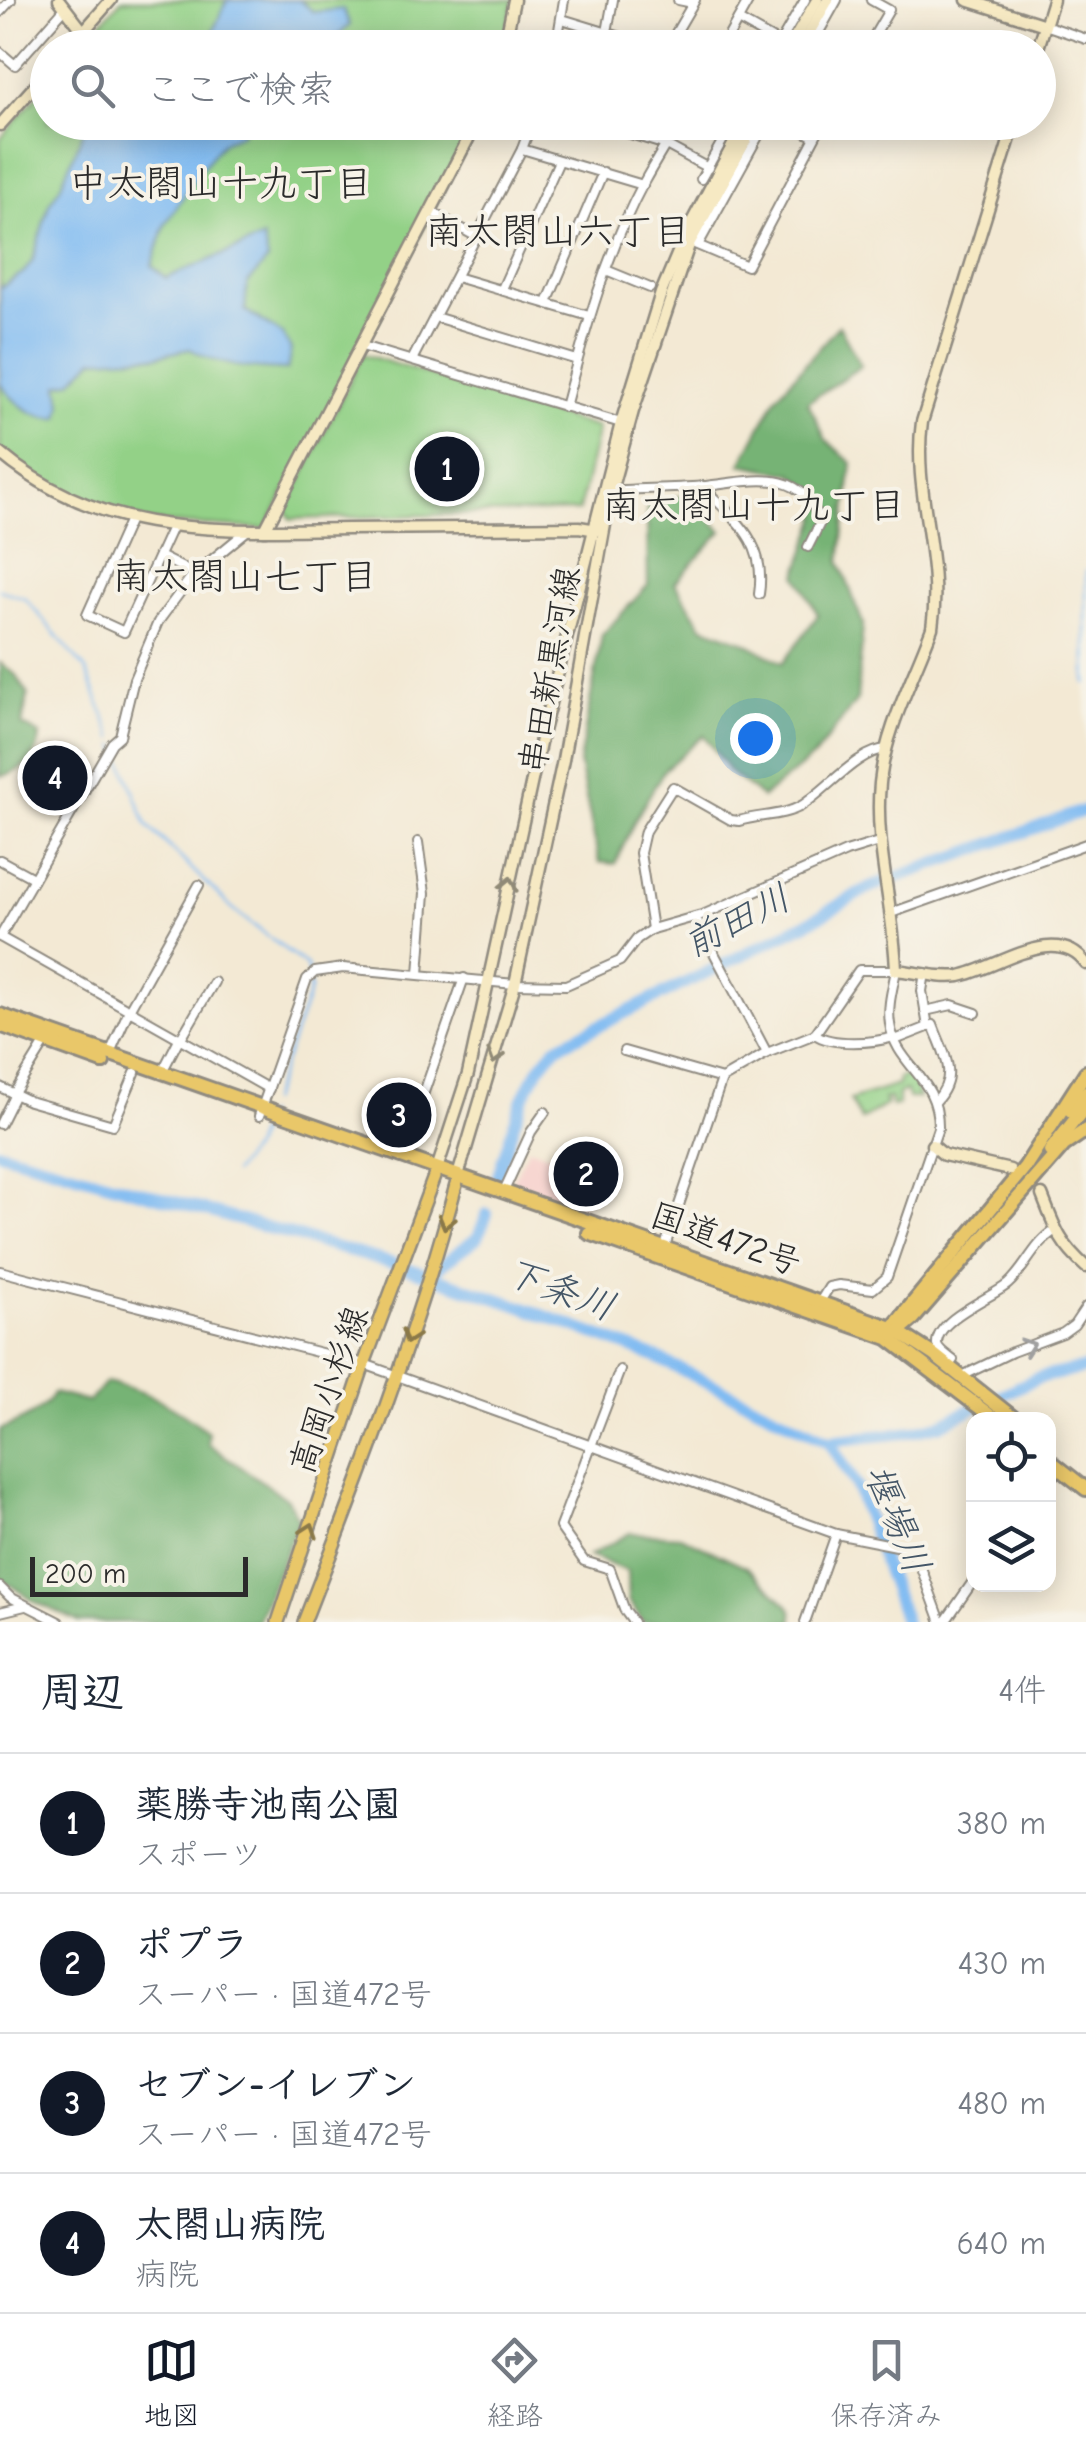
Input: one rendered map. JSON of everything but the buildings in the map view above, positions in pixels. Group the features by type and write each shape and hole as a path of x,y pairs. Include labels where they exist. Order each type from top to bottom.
{"highway":[{"name":"国道472号","path":"0,1015 261,1113 893,1333 948,1366 997,1412"},
{"name":"国道472号","path":"0,1026 401,1158 435,1174"},
{"path":"1025,1168 1086,1072"},
{"path":"893,1333 1086,1093"},
{"path":"1020,1194 1086,1106"},
{"path":"893,1333 1064,1145 1086,1130"},
{"name":"国道472号","path":"457,1181 503,1193 817,1308"},
{"name":"国道472号","path":"893,1333 964,1383"},
{"path":"1056,1466 1086,1489"}],"main road":[{"name":"高岡小杉線","path":"278,1622 364,1364 435,1174"},
{"name":"高岡小杉線","path":"304,1622 396,1375 436,1259 457,1181"}],"street":[{"path":"0,12 10,0"},
{"path":"85,30 111,0"},
{"path":"508,30 514,0"},
{"path":"560,30 564,0"},
{"path":"607,30 613,0"},
{"path":"678,0 694,2 678,30"},
{"path":"732,30 749,0"},
{"path":"790,30 805,0"},
{"path":"795,30 818,0"},
{"path":"810,30 828,0"},
{"path":"820,30 838,0"},
{"path":"871,0 890,10"},
{"path":"878,30 892,0"},
{"path":"967,0 1086,39"},
{"path":"1043,30 1053,0"},
{"path":"42,30 62,4 82,30"},
{"path":"562,19 600,30"},
{"path":"738,20 755,30"},
{"path":"0,52 14,65 30,45"},
{"path":"0,125 30,91"},
{"path":"265,530 469,140"},
{"path":"412,360 525,140"},
{"path":"650,140 708,168"},
{"path":"565,407 589,316 606,270 643,184 669,140"},
{"path":"701,180 724,140"},
{"name":"串田新黒河線","path":"457,1181 515,984 566,742 599,530 621,423 661,293 687,231 735,140"},
{"name":"串田新黒河線","path":"435,1174 468,1074 541,739 632,411 694,243 747,140"},
{"path":"755,140 694,243 747,266 812,140"},
{"path":"817,1308 829,1287 873,1290 887,1277 938,1128 931,1089 894,1039 890,1007 896,970 882,841 880,779 935,610 923,512 919,443 922,422 1009,140"},
{"path":"522,149 643,184"},
{"path":"502,290 560,160"},
{"path":"547,303 603,172"},
{"path":"432,212 477,238"},
{"path":"606,270 650,288"},
{"path":"456,277 589,316"},
{"path":"436,316 577,360"},
{"path":"362,346 621,423"},
{"path":"0,453 48,488 130,520 172,528 599,530"},
{"path":"610,491 702,486 750,478 803,493 816,508 820,524 808,547"},
{"path":"702,486 752,537 760,568 760,594"},
{"path":"130,520 86,615 124,632 172,528"},
{"path":"248,530 195,574 158,622 134,679 120,736 112,743 0,937 269,1089"},
{"path":"159,556 195,574"},
{"path":"652,929 640,852 645,830 673,787 739,821 799,808 860,761 880,749 888,749"},
{"path":"261,1113 310,975 330,968 566,985 620,961 637,939 652,929 694,917 846,852 882,841"},
{"path":"418,842 425,894 419,974"},
{"path":"892,913 1086,844"},
{"path":"0,860 33,878"},
{"path":"109,1055 128,1010 199,886"},
{"path":"694,917 767,1053"},
{"path":"664,1250 722,1079 767,1053 815,1034 858,970 960,976 1038,948 1054,947 1072,952 1086,964"},
{"path":"925,973 922,992 928,1027"},
{"path":"401,1158 464,978"},
{"path":"161,1074 214,982"},
{"path":"926,1012 952,1005 976,1013"},
{"path":"815,1034 826,1040 883,1040 933,1025 950,1074 936,1102"},
{"path":"0,1124 45,1042"},
{"path":"624,1051 722,1079"},
{"path":"0,1087 14,1096 113,1124 136,1073"},
{"path":"503,1193 531,1132 545,1112"},
{"path":"932,1145 944,1155 1010,1170"},
{"path":"1042,1196 1054,1231 1065,1248 1086,1267"},
{"path":"948,1366 952,1360 938,1348 942,1333 961,1313 1007,1285 1054,1231"},
{"path":"0,1271 364,1364 836,1534 907,1548 920,1562 943,1622"},
{"path":"964,1383 1012,1352 1063,1333 1074,1326 1086,1307"},
{"path":"620,1370 560,1527 584,1561 610,1570 632,1622"},
{"path":"805,1622 836,1534"},
{"path":"0,1588 59,1622"},
{"path":"943,1622 966,1591"},
{"path":"0,1612 26,1605"}],"shaded area":[{"path":"368,1098 413,1113 404,1139 359,1123"},
{"path":"529,1148 596,1171 581,1210 511,1184"}],"green space":[{"path":"121,0 514,0 508,30 95,30"},
{"path":"30,104 30,140 469,140 266,529 147,522 51,488 0,450 0,139"},
{"path":"839,325 861,366 808,402 826,440 852,463 840,562 863,624 857,700 815,755 762,798 730,772 704,735 664,770 615,864 599,862 579,763 602,635 648,585 647,506 686,495 722,531 675,583 702,626 783,663 818,615 797,575 824,499 793,474 741,464 777,396"},
{"path":"363,354 598,428 579,511 291,519 286,510"},
{"path":"0,663 16,675 28,694 22,725 40,735 28,763 0,776"},
{"path":"911,1074 919,1098 908,1098 906,1091 898,1094 898,1105 892,1106 890,1098 884,1099 887,1104 861,1120 850,1100 898,1085 899,1078"},
{"path":"106,1382 147,1394 184,1414 208,1432 208,1444 287,1499 299,1520 257,1622 79,1622 35,1602 0,1578 0,1430 37,1411 53,1393 89,1402"},
{"path":"630,1533 680,1536 747,1567 792,1609 793,1622 643,1622 628,1600 627,1571 589,1556"}],"water":[{"path":"227,0 299,0 314,12 343,9 350,25 344,30 214,30"},
{"path":"80,140 227,140 202,168 165,225 152,266 166,278 263,238 268,260 247,284 245,310 282,334 291,349 287,370 237,366 190,349 157,356 94,359 72,381 59,385 59,418 41,416 12,398 0,384 0,288 24,272 33,260 49,204"}],"waterway":[{"path":"1086,571 1086,683"},
{"path":"0,590 25,598 86,670 113,738"},
{"path":"116,745 147,825 236,912 307,966 308,974"},
{"name":"前田川","path":"497,1178 527,1091 558,1046 813,920 870,887 1086,810"},
{"path":"270,1102 310,990 309,982"},
{"path":"233,1173 253,1148 266,1114"},
{"name":"下条川","path":"0,1152 401,1266 522,1307 655,1357 829,1441 939,1425 1037,1378 1086,1368"},
{"name":"前田川","path":"428,1275 478,1237 487,1214"},
{"name":"堰場川","path":"829,1441 856,1485 905,1622"}],"place":[{"name":"薬勝寺池南公園","path":"447,469"},
{"name":"太閤山病院","path":"55,778"},
{"name":"セブン-イレブン","path":"399,1115"},
{"name":"ポプラ","path":"586,1174"}],"district":[{"name":"中太閤山十九丁目","path":"221,184"},
{"name":"南太閤山六丁目","path":"558,232"},
{"name":"南太閤山十九丁目","path":"754,506"},
{"name":"南太閤山七丁目","path":"245,577"}]}
